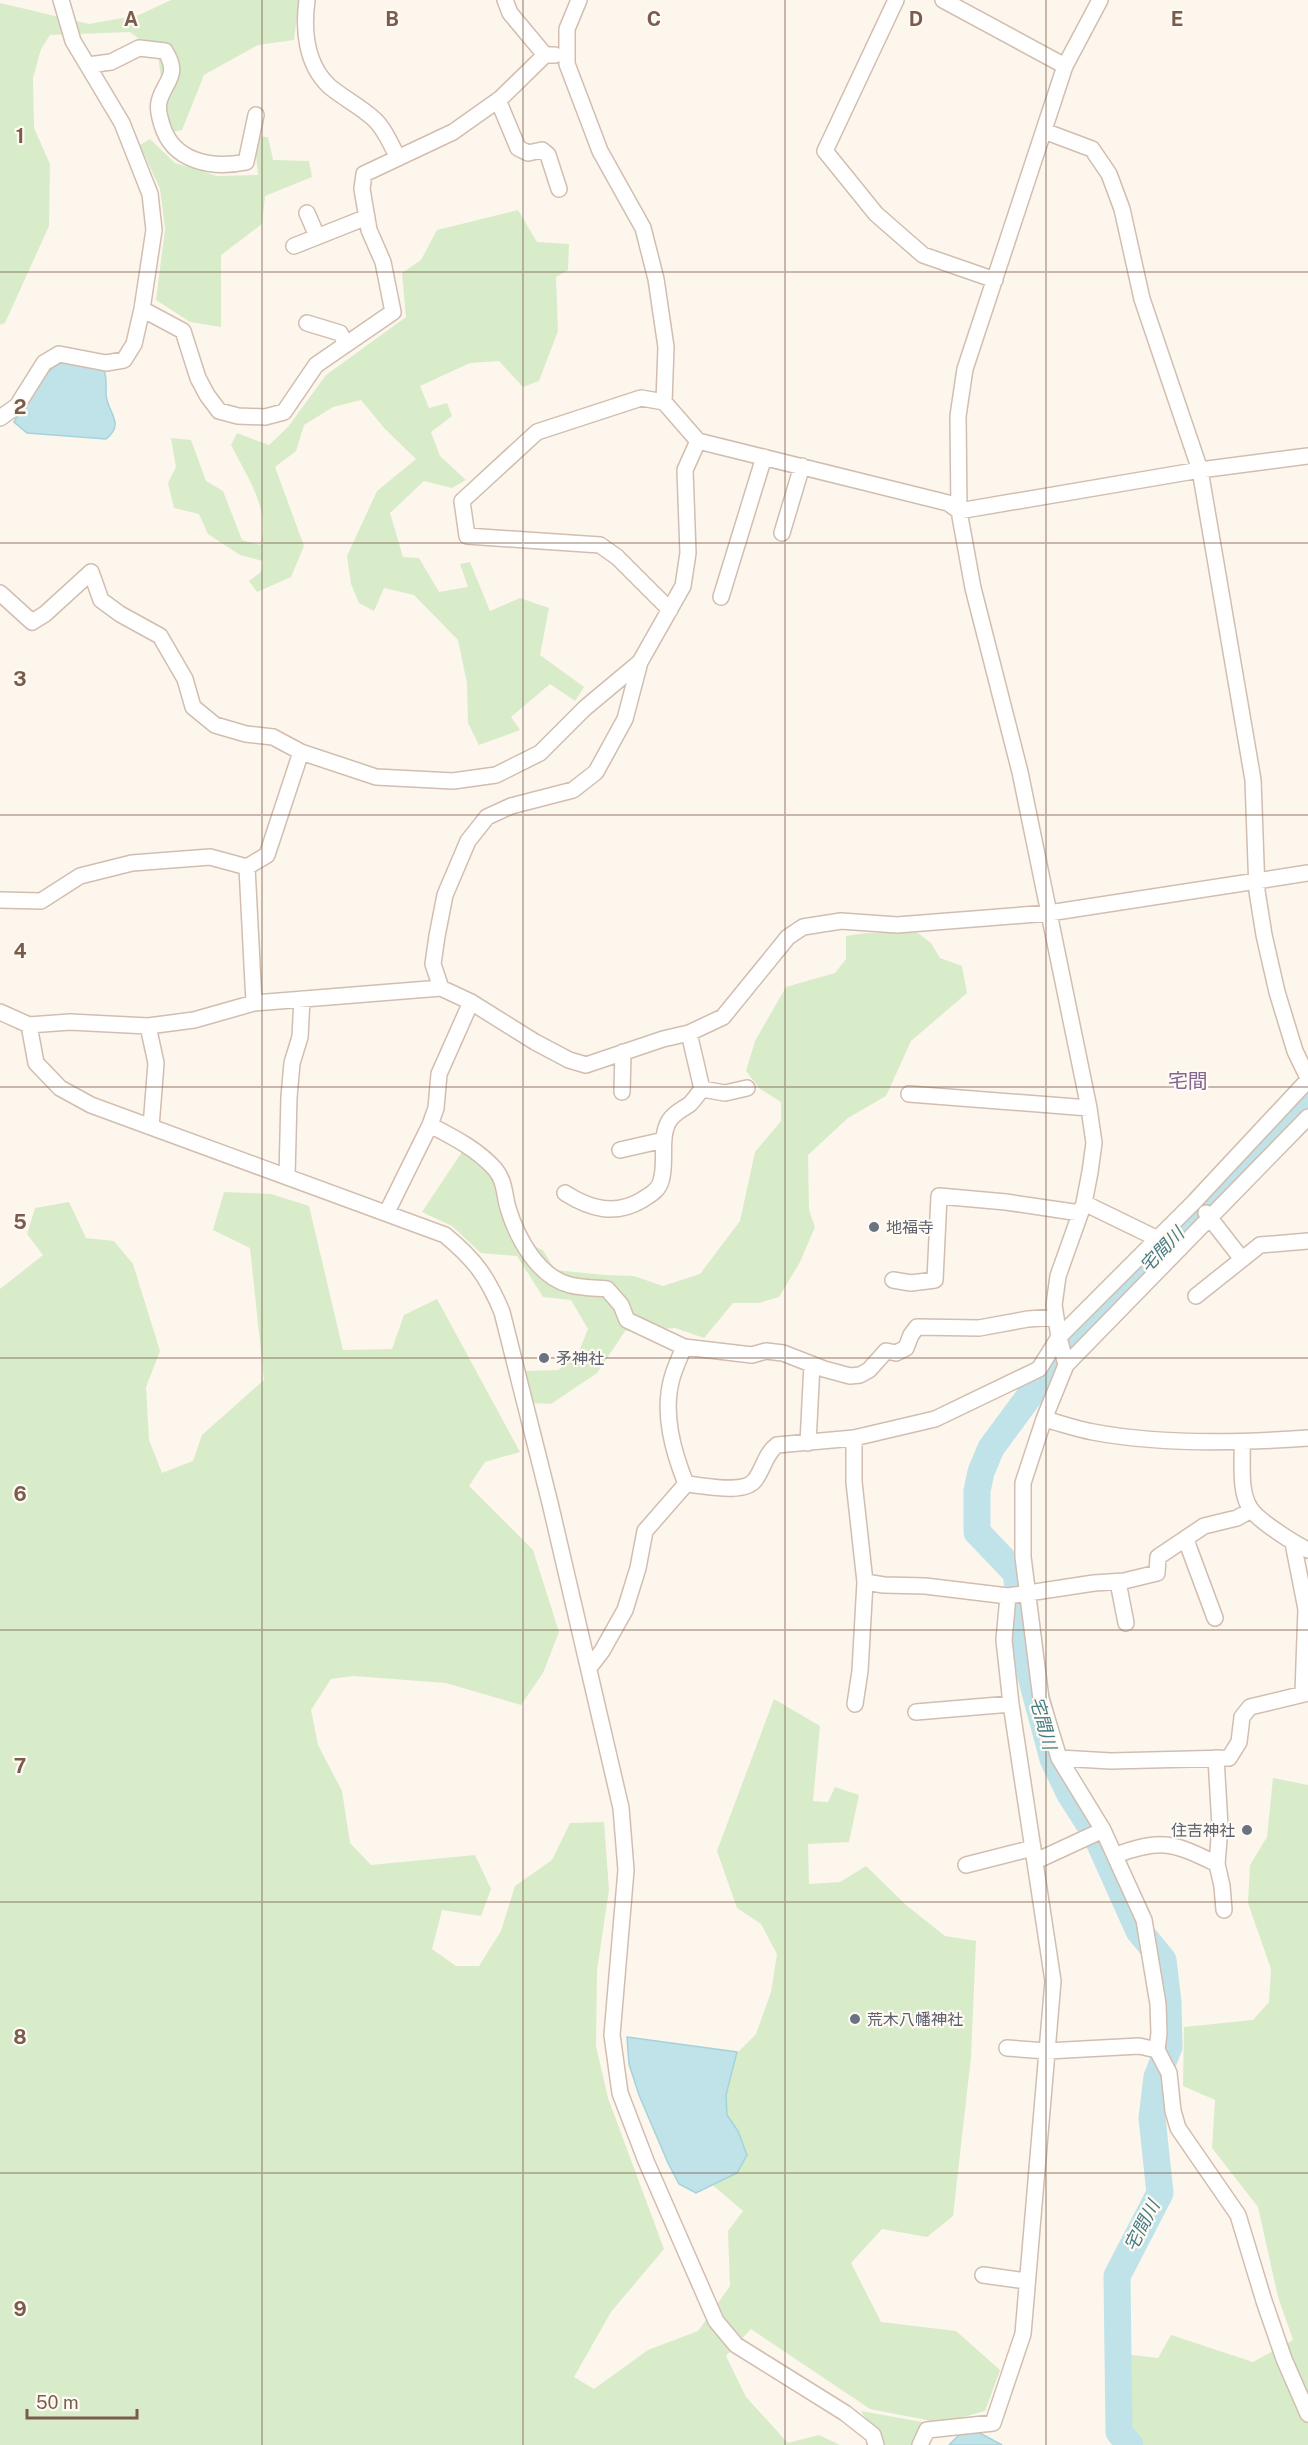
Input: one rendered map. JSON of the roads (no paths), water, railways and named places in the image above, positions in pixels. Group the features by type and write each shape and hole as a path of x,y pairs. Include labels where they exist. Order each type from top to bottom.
{"street":[{"path":"0,418 17,406 44,363 59,354 105,363 124,360 134,344 142,309 154,230 150,194 122,123 74,41 61,0"},
{"path":"307,0 306,38 308,51 317,73 329,85 374,119 398,158"},
{"path":"505,0 510,13 545,55"},
{"path":"579,0 567,29 567,64 600,151 643,228 656,279 666,347 664,402"},
{"path":"896,0 825,151 876,214 923,255 994,280"},
{"path":"943,0 1065,66"},
{"path":"1066,1365 1054,1305 1058,1276 1082,1208 1094,1143 1089,1108 1020,772 973,588 959,511 958,417 965,369 1065,66 1100,0"},
{"path":"88,65 111,62 139,48 165,51 171,61 168,85 159,101 159,112 164,129 181,155 200,162 232,165 246,162 256,115"},
{"path":"142,309 183,331 198,378 219,411 238,416 265,417 284,412 316,365 393,312 383,262 369,230 362,189 364,174 453,132 498,100 545,55 567,55"},
{"path":"498,100 518,148 528,153 542,150 548,155 558,189"},
{"path":"920,2445 927,2430 993,2423 1023,2334 1053,1981 1011,1704 1004,1640 1019,1595 1023,1557 1023,1483 1044,1419 1066,1365 1204,1210 1308,1079 1295,1052 1277,992 1264,935 1257,881 1253,780 1200,470 1142,299 1122,209 1109,174 1092,149 1044,131"},
{"path":"307,213 318,236"},
{"path":"294,246 367,217"},
{"path":"308,323 340,333 346,344"},
{"path":"670,610 617,557 600,545 467,536 462,501 537,432 641,398 664,402 698,441 948,503 959,511 1200,470 1308,456"},
{"path":"441,988 433,964 437,936 445,895 468,841 488,817 511,806 573,790 596,772 625,719 640,662 682,586 688,553 685,470 698,441"},
{"path":"721,597 764,457"},
{"path":"782,533 802,466"},
{"path":"0,593 32,622 45,614 92,572 101,600 120,614 160,636 185,679 193,707 215,725 246,734 273,737 301,752 376,777 453,781 496,775 540,753 585,708 640,662"},
{"path":"0,900 41,901 80,876 132,863 210,857 247,867 267,855 301,752"},
{"path":"247,867 254,1003"},
{"path":"0,1012 29,1024 70,1022 148,1026 194,1020 254,1003 441,988 471,1002 569,1060 586,1065 663,1039 689,1034 723,1017 788,937 803,927 841,921 897,924 1049,913 1308,873"},
{"path":"287,1176 289,1097 292,1063 300,1037 302,999"},
{"path":"387,1212 430,1125 436,1108 439,1074 471,1002"},
{"path":"29,1024 36,1063 60,1088 92,1105 445,1235 469,1255 490,1284 502,1312 550,1503 621,1808 626,1870 612,2035 620,2093 646,2161 716,2321 736,2345 845,2413 873,2435 876,2445"},
{"path":"148,1026 156,1063 151,1127"},
{"path":"689,1034 702,1089"},
{"path":"622,1092 623,1052"},
{"path":"702,1089 725,1093 747,1088"},
{"path":"565,1193 582,1204 597,1209 617,1210 634,1204 658,1189 662,1179 664,1140 668,1123 678,1110 690,1104 702,1089"},
{"path":"909,1094 1089,1108"},
{"path":"686,1484 742,1489 754,1482 769,1451 777,1444 808,1443 854,1437 935,1419 1039,1370 1059,1337 1156,1238 1204,1210 1308,1117"},
{"path":"430,1125 464,1143 495,1170 503,1182 508,1208 514,1223 527,1247 543,1269 570,1285 607,1290 621,1305 627,1320 684,1347 752,1355 766,1351 783,1353 850,1376 860,1375 869,1370 886,1351 896,1353 906,1348 917,1327 979,1328 1028,1319 1056,1317"},
{"path":"620,1150 664,1140"},
{"path":"893,1280 911,1283 935,1280 939,1196 1082,1208 1156,1238"},
{"path":"1204,1210 1241,1258"},
{"path":"1196,1296 1260,1245 1308,1241"},
{"path":"684,1347 672,1378 668,1406 672,1448 686,1484"},
{"path":"808,1443 812,1364"},
{"path":"1044,1419 1092,1432 1131,1437 1242,1443 1308,1437"},
{"path":"854,1437 854,1482 865,1582 861,1660 855,1704"},
{"path":"1242,1443 1244,1490 1251,1509 1293,1543 1308,1550"},
{"path":"589,1668 602,1651 625,1610 638,1568 645,1531 686,1484"},
{"path":"865,1582 1019,1595 1094,1583 1118,1582 1156,1573 1158,1557 1204,1526 1237,1518 1251,1509"},
{"path":"1186,1540 1215,1618"},
{"path":"1059,1758 1111,1761 1229,1758 1239,1742 1242,1717 1250,1707 1305,1692 1306,1609 1293,1543"},
{"path":"1118,1582 1126,1623"},
{"path":"1019,1595 1041,1699 1059,1758 1103,1830 1144,1920 1158,2004 1160,2033 1157,2050 1169,2073 1173,2111 1178,2128 1238,2215 1284,2359 1308,2414"},
{"path":"916,1712 1011,1704"},
{"path":"1216,1758 1220,1826 1217,1864 1224,1910"},
{"path":"966,1865 1034,1855 1083,1841 1103,1830"},
{"path":"1116,1855 1140,1846 1163,1843 1191,1851 1217,1864"},
{"path":"1007,2048 1047,2051 1139,2046 1157,2050"},
{"path":"983,2275 1026,2281"}],"water":[{"path":"62,362 104,370 107,401 115,423 115,428 106,439 27,433 14,422 41,380"},
{"path":"627,2037 737,2052 726,2095 727,2115 738,2131 747,2155 737,2173 696,2193 679,2184 639,2095 629,2064"},
{"path":"976,2431 1002,2445 949,2445 960,2434"}],"waterway":[{"name":"宅間川","path":"1130,2445 1119,2432 1117,2276 1160,2193 1152,2118 1157,2077 1169,2047 1168,2002 1163,1960 1139,1931 1096,1835 1070,1794 1053,1759 1030,1673 1016,1573 977,1532 977,1491 981,1472 991,1448 1050,1368 1288,1118 1293,1110 1308,1097"}],"place":[{"name":"地福寺","path":"874,1227"},
{"name":"矛神社","path":"544,1358"},
{"name":"住吉神社","path":"1247,1830"},
{"name":"荒木八幡神社","path":"855,2019"}],"district":[{"name":"宅間","path":"1188,1081"}]}
